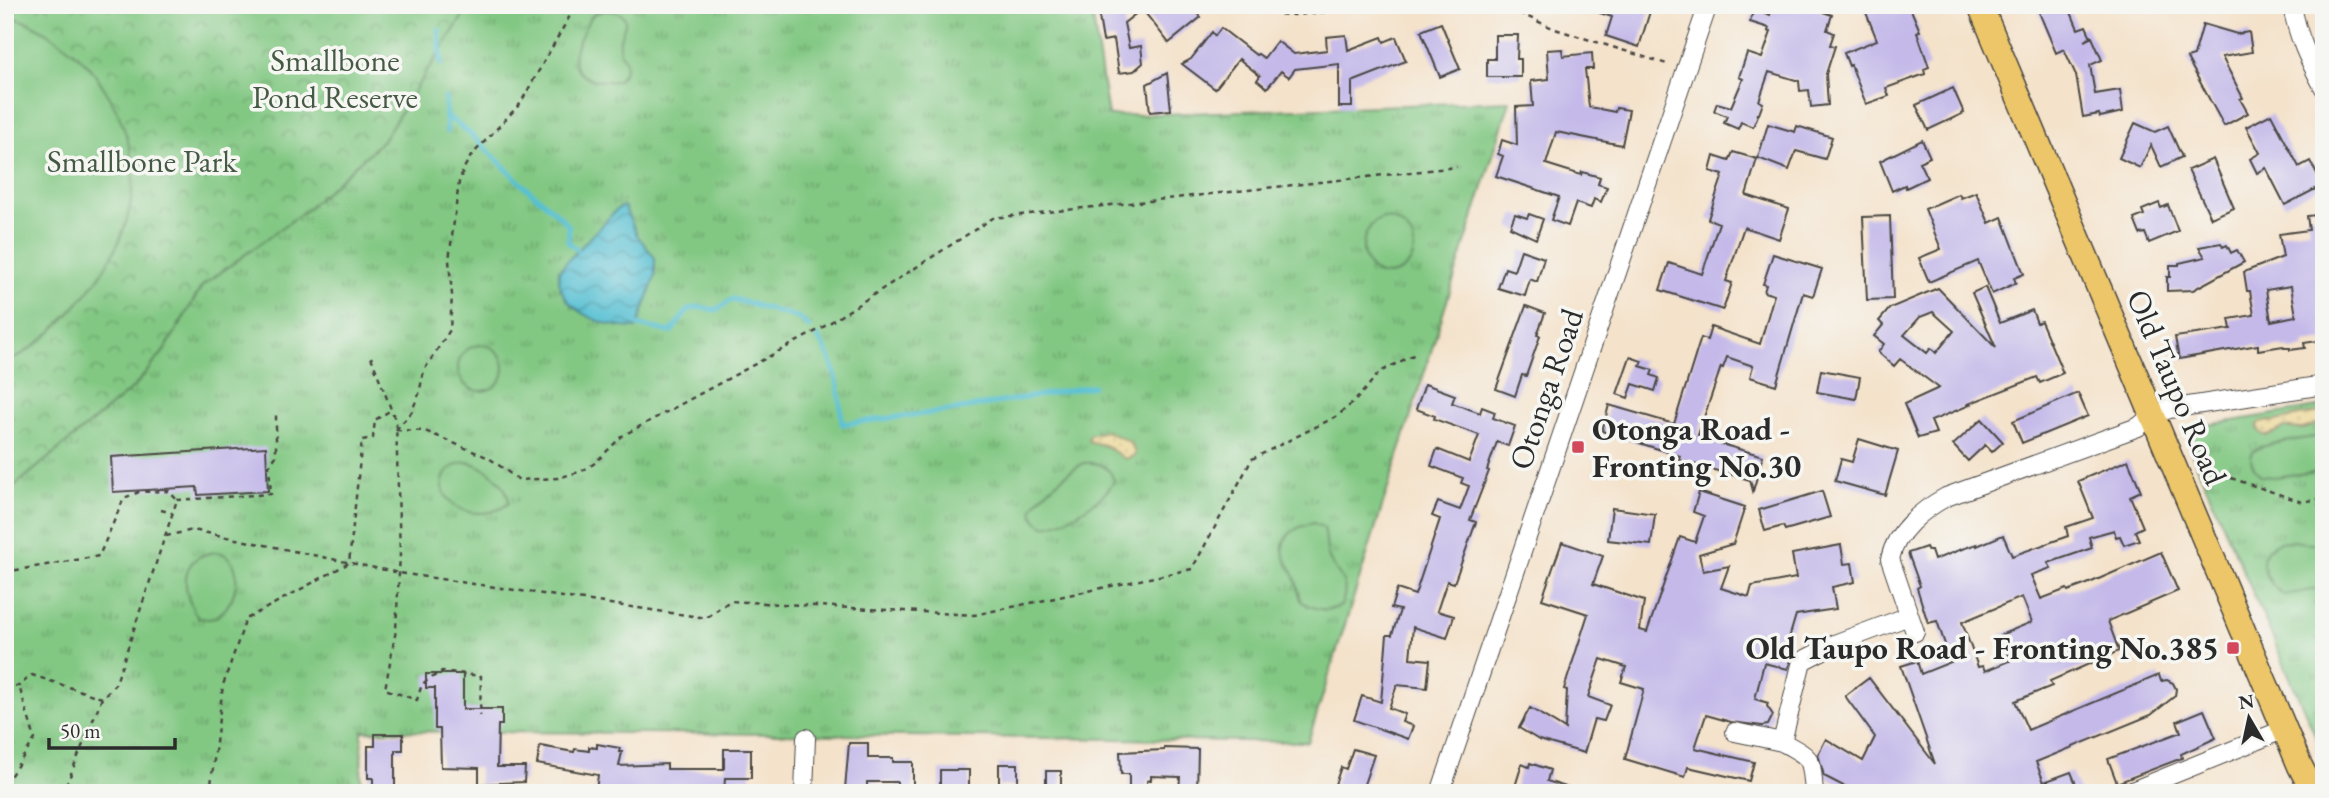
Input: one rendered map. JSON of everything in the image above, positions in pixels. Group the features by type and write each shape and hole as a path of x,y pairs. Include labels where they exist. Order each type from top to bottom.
{"highway":[{"name":"Old Taupo Road","path":"1980,5 2314,793"}],"street":[{"name":"Otonga Road","path":"1440,793 1708,5"},
{"path":"2292,5 2295,27 2305,53 2324,88"},
{"path":"1782,742 1802,661 1837,643 1912,624 1890,559 1893,547 1904,530 1932,505 2138,427 2153,415 2169,409 2324,385"},
{"path":"2127,793 2285,729"},
{"path":"1735,732 1782,742 1806,754 1810,760 1814,793"},
{"path":"804,793 806,738"}],"path":[{"path":"396,430 411,414 424,370 450,330 452,295 449,260 459,182 471,156 520,104 576,5"},
{"path":"1252,5 1278,14 1296,15 1395,5"},
{"path":"1457,5 1469,8 1475,5"},
{"path":"1501,5 1555,29 1686,71"},
{"path":"396,430 425,431 489,458 519,480 558,478 582,471 596,463 622,436 820,329 993,218 1457,167"},
{"path":"166,536 193,530 399,573 706,618 730,601 974,615 1192,569 1252,459 1336,416 1354,402 1380,372 1417,352"},
{"path":"371,357 396,430 399,573 396,630 385,689 417,700 422,684 442,671 481,676 480,716"},
{"path":"349,563 362,440 373,438 375,420 391,410"},
{"path":"177,500 271,494 269,466 276,456 276,412"},
{"path":"2186,446 2190,430 2202,422"},
{"path":"2231,478 2302,502 2324,498"},
{"path":"5,572 99,556 124,498 139,492 169,491 177,500"},
{"path":"63,793 102,698 116,683 177,500"},
{"path":"162,510 172,513"},
{"path":"210,793 223,685 246,619 349,563"},
{"path":"5,686 19,686 32,675 102,698"},
{"path":"5,784 35,739 19,686"}],"green space":[{"name":"Smallbone Park","path":"5,5 470,5 382,141 306,210 202,286 164,351 134,387 12,488 5,488"},
{"path":"470,5 1091,5 1108,116 1510,101 1308,742 362,731 361,793 5,793 5,488 12,488 134,387 164,351 202,286 306,210 382,141"},
{"path":"608,10 623,15 625,19 619,46 626,62 624,73 617,81 586,77 576,66 574,58 590,18"},
{"path":"5,16 29,23 54,37 93,72 113,103 126,133 132,163 132,193 126,222 114,251 97,279 51,332 34,346 5,363"},
{"path":"1383,218 1391,219 1405,228 1413,241 1414,249 1408,265 1398,272 1386,275 1371,268 1363,250 1368,230"},
{"path":"481,345 497,352 504,368 497,384 481,391 465,384 458,368 465,352"},
{"path":"2324,406 2324,755 2192,454 2191,438 2202,426"},
{"path":"2324,436 2324,471 2274,477 2261,476 2254,467 2251,459 2257,449 2281,442"},
{"path":"466,462 481,467 494,476 505,489 509,503 497,510 483,513 468,512 448,500 443,482 446,473 454,466"},
{"path":"1084,463 1099,464 1107,468 1114,481 1109,488 1093,503 1062,521 1044,526 1037,521 1032,511 1035,505 1062,478"},
{"path":"1313,523 1324,528 1327,552 1345,588 1341,606 1336,608 1321,609 1302,602 1284,555 1284,542 1287,537 1296,529"},
{"path":"2292,541 2324,545 2324,588 2284,595 2272,585 2264,571 2264,556 2275,544"},
{"path":"218,552 234,564 236,586 233,597 219,614 210,619 198,618 188,597 186,576 195,560"}],"sand":[{"path":"2324,411 2324,422 2302,429 2285,428 2265,435 2257,426 2260,422"},
{"path":"1106,431 1130,442 1134,456 1125,459 1106,446 1088,441 1089,435"}],"water":[{"path":"624,206 637,235 655,258 655,277 637,328 610,324 584,314 565,296 560,284 559,270 617,209"}],"building":[{"path":"1097,5 1191,5 1201,17 1169,43 1142,9 1124,23 1129,48 1141,46 1143,63 1134,71 1119,73 1114,39 1103,41"},
{"path":"1585,5 1652,5 1639,47 1606,36 1612,17 1585,8"},
{"path":"1773,5 1822,5 1820,11 1832,15 1827,30 1834,33 1830,45 1835,46 1826,74 1828,105 1811,107 1809,90 1800,91 1799,81 1769,72 1759,101 1763,103 1759,114 1756,114 1758,115 1753,127 1741,122 1738,129 1724,123 1727,116 1714,111 1717,103 1731,107 1743,79 1739,77 1747,53 1762,58 1771,32 1768,31 1769,28 1750,22 1754,9 1770,15"},
{"path":"1863,5 1909,5 1920,31 1917,32 1929,67 1924,69 1925,74 1886,88 1889,96 1866,104 1844,53 1877,40"},
{"path":"2036,5 2068,5 2078,29 2086,26 2091,37 2084,41 2092,37 2102,60 2090,65 2095,94 2120,90 2123,112 2100,117 2099,114 2083,117 2076,75 2064,49 2056,53"},
{"path":"1441,23 1460,69 1440,77 1421,31"},
{"path":"2203,24 2237,34 2249,32 2252,52 2222,57 2248,113 2224,126 2187,58 2194,56"},
{"path":"1221,28 1256,55 1264,58 1277,41 1294,54 1327,50 1326,37 1346,35 1348,50 1382,37 1384,42 1396,37 1406,61 1352,82 1352,107 1339,107 1339,64 1295,69 1289,77 1281,71 1267,88 1257,80 1260,76 1239,59 1215,89 1182,64 1191,59 1212,32 1215,36"},
{"path":"1495,35 1518,35 1517,59 1521,59 1521,77 1487,77 1487,59 1495,59"},
{"path":"1562,49 1563,56 1592,53 1593,69 1585,69 1589,107 1615,112 1616,108 1629,110 1622,145 1556,132 1546,164 1581,175 1582,172 1600,177 1598,184 1607,187 1601,202 1594,199 1591,208 1576,203 1568,226 1551,220 1559,197 1496,176 1503,156 1498,154 1502,140 1517,145 1516,107 1533,106 1531,81 1549,79 1547,50"},
{"path":"1167,73 1171,110 1150,112 1147,84"},
{"path":"1953,88 1964,113 1928,130 1916,105"},
{"path":"2271,114 2299,167 2310,161 2323,185 2285,205 2266,168 2257,173 2250,159 2260,153 2246,127"},
{"path":"2135,123 2155,132 2168,126 2182,157 2161,167 2151,145 2140,168 2119,158"},
{"path":"1768,124 1795,132 1797,126 1832,137 1825,159 1796,151 1789,170 1758,158"},
{"path":"1922,140 1930,157 1919,162 1927,178 1892,191 1880,161"},
{"path":"1733,152 1757,159 1746,195 1789,209 1779,239 1744,227 1726,281 1732,283 1723,310 1660,290 1669,263 1702,274 1719,223 1708,219 1723,175 1710,171 1714,156 1729,161"},
{"path":"2213,159 2234,208 2211,218 2188,170"},
{"path":"1976,192 1989,223 2002,217 2024,274 2014,278 2016,283 1992,294 1978,261 1929,282 1919,258 1941,249 1925,209 1959,194 1961,198"},
{"path":"2159,203 2161,208 2168,205 2178,231 2149,243 2145,233 2140,234 2134,219 2144,215 2142,210"},
{"path":"1515,214 1527,218 1529,214 1543,219 1536,239 1510,227"},
{"path":"2324,214 2324,340 2304,343 2305,348 2290,350 2283,346 2258,350 2258,345 2179,359 2175,337 2231,329 2229,319 2254,315 2244,272 2283,257 2279,234 2309,230 2307,216","holes":["2291,286 2296,316 2271,321 2266,290"]},
{"path":"1890,216 1893,299 1867,300 1863,217"},
{"path":"2221,243 2223,247 2227,245 2231,253 2237,250 2244,262 2193,290 2167,291 2170,265 2205,257 2199,247"},
{"path":"1521,250 1544,258 1537,282 1530,279 1525,296 1498,288 1505,268 1514,271"},
{"path":"1773,254 1822,269 1813,296 1803,293 1776,385 1750,377 1753,366 1727,357 1723,368 1721,367 1698,435 1763,456 1753,491 1750,480 1679,460 1680,456 1602,431 1609,405 1674,424 1701,338 1707,340 1711,327 1760,344 1774,295 1764,292 1766,285 1763,284"},
{"path":"1985,287 2000,323 2032,310 2037,323 2041,321 2063,373 2040,383 2037,377 1968,404 1970,405 1931,421 1936,433 1918,438 1904,404 1939,388 1900,359 1894,366 1878,352 1884,344 1874,336 1883,325 1879,321 1890,308 1938,288 1996,348 1972,293","holes":["1933,312 1954,331 1936,353 1931,348 1927,353 1904,335 1920,317"]},
{"path":"1526,306 1545,313 1526,376 1522,375 1515,396 1496,389"},
{"path":"1630,357 1642,361 1640,366 1653,370 1651,375 1659,378 1655,391 1633,384 1628,398 1617,394"},
{"path":"1821,370 1860,377 1856,399 1817,392"},
{"path":"1425,384 1455,395 1452,403 1480,413 1482,407 1495,412 1493,418 1515,426 1508,446 1497,442 1470,520 1476,522 1454,583 1447,581 1437,611 1454,616 1447,638 1413,627 1410,658 1430,660 1427,688 1397,685 1389,708 1405,714 1402,722 1413,726 1408,739 1354,720 1362,696 1381,702 1387,635 1392,635 1400,610 1391,608 1397,589 1415,595 1440,519 1432,516 1438,502 1460,510 1469,486 1461,483 1463,478 1431,466 1437,449 1469,462 1479,435 1434,419 1435,416 1416,409"},
{"path":"2078,393 2088,416 2022,443 2013,421"},
{"path":"1982,419 2003,442 1992,452 1985,445 1968,461 1953,445"},
{"path":"1859,439 1898,451 1885,495 1835,481 1841,459 1852,462"},
{"path":"266,447 268,491 198,495 197,487 113,492 111,457"},
{"path":"2128,460 2141,491 2130,496 2143,527 2135,531 2139,540 2124,545 2120,536 2116,537 2114,530 2089,537 2092,548 2048,563 2051,568 2031,575 2041,599 2087,584 2161,552 2178,591 2108,621 2119,651 2050,681 2052,686 2015,701 2028,730 2159,675 2161,681 2173,683 2175,696 2151,715 2036,762 2044,782 2071,772 2080,793 1857,793 1824,776 1818,754 1826,739 1863,761 1875,737 1845,696 1869,678 1935,764 1901,666 1917,661 1921,674 1951,662 1937,621 1928,623 1917,588 1920,586 1908,553 1926,547 1931,551 1934,560 2003,535 2012,556 2068,536 2066,527 2093,518 2078,481","holes":["2022,597 2032,622 2000,635 2010,661 1985,671 1983,666 1978,667 1962,622"]},
{"path":"1822,491 1830,517 1785,530 1783,526 1765,531 1759,510"},
{"path":"1699,492 1745,507 1733,544 1699,554 1703,571 1729,566 1721,588 1749,597 1752,586 1796,578 1792,554 1841,545 1844,564 1852,563 1855,582 1832,587 1836,609 1796,615 1785,652 1793,654 1788,669 1764,663 1755,699 1768,703 1773,715 1768,725 1731,722 1706,715 1695,748 1754,762 1749,781 1688,767 1685,777 1625,759 1644,689 1621,682 1626,667 1601,659 1588,697 1610,705 1604,721 1594,719 1584,753 1539,740 1519,728 1530,708 1565,729 1567,690 1564,689 1588,614 1542,599 1562,542 1603,556 1593,584 1644,601 1640,630 1647,632 1680,537 1695,542 1704,516 1693,512"},
{"path":"1612,508 1655,514 1651,545 1608,540"},
{"path":"426,674 463,674 463,709 502,709 502,725 498,725 497,767 525,767 524,782 479,784 479,768 441,767 440,729 435,729 435,688 426,688"},
{"path":"2204,710 2216,738 2181,754 2182,758 2117,783 2108,759 2181,732 2177,721"},
{"path":"375,734 403,734 403,750 395,750 395,793 373,793 373,778 368,778 368,746 375,746"},
{"path":"849,743 868,743 868,758 893,758 893,762 913,762 913,789 897,789 897,782 867,782 867,789 845,789"},
{"path":"597,744 620,748 619,752 622,752 619,766 667,764 667,769 724,769 724,749 751,749 751,778 725,778 724,793 606,793 596,791 598,775 537,764 540,746 574,752 575,749 589,751 589,747 597,748"},
{"path":"1164,748 1198,749 1197,792 1179,792 1180,777 1151,776 1151,780 1147,781 1147,791 1129,792 1129,774 1121,774 1120,752"},
{"path":"1353,749 1374,755 1361,793 1332,793 1341,767 1346,769"},
{"path":"1530,763 1550,770 1547,781 1575,790 1574,793 1513,793 1522,764 1529,767"},
{"path":"999,764 1018,764 1018,786 999,786"},
{"path":"940,770 969,770 969,793 940,793"},
{"path":"1046,771 1061,771 1061,793 1046,793"}],"waterway":[{"path":"439,30 441,64"},
{"path":"445,98 447,132"},
{"path":"446,116 477,140 559,216 569,227 568,242 577,249"},
{"path":"638,325 671,332 689,309 700,307 716,310 733,299 799,318 809,327"},
{"path":"817,337 833,367 842,424 955,410 1093,386"}],"place":[{"name":"Otonga Road - Fronting No.30","path":"1578,447"},
{"name":"Old Taupo Road - Fronting No.385","path":"2233,648"}],"park label":[{"name":"Smallbone Pond Reserve","path":"335,78"}]}
